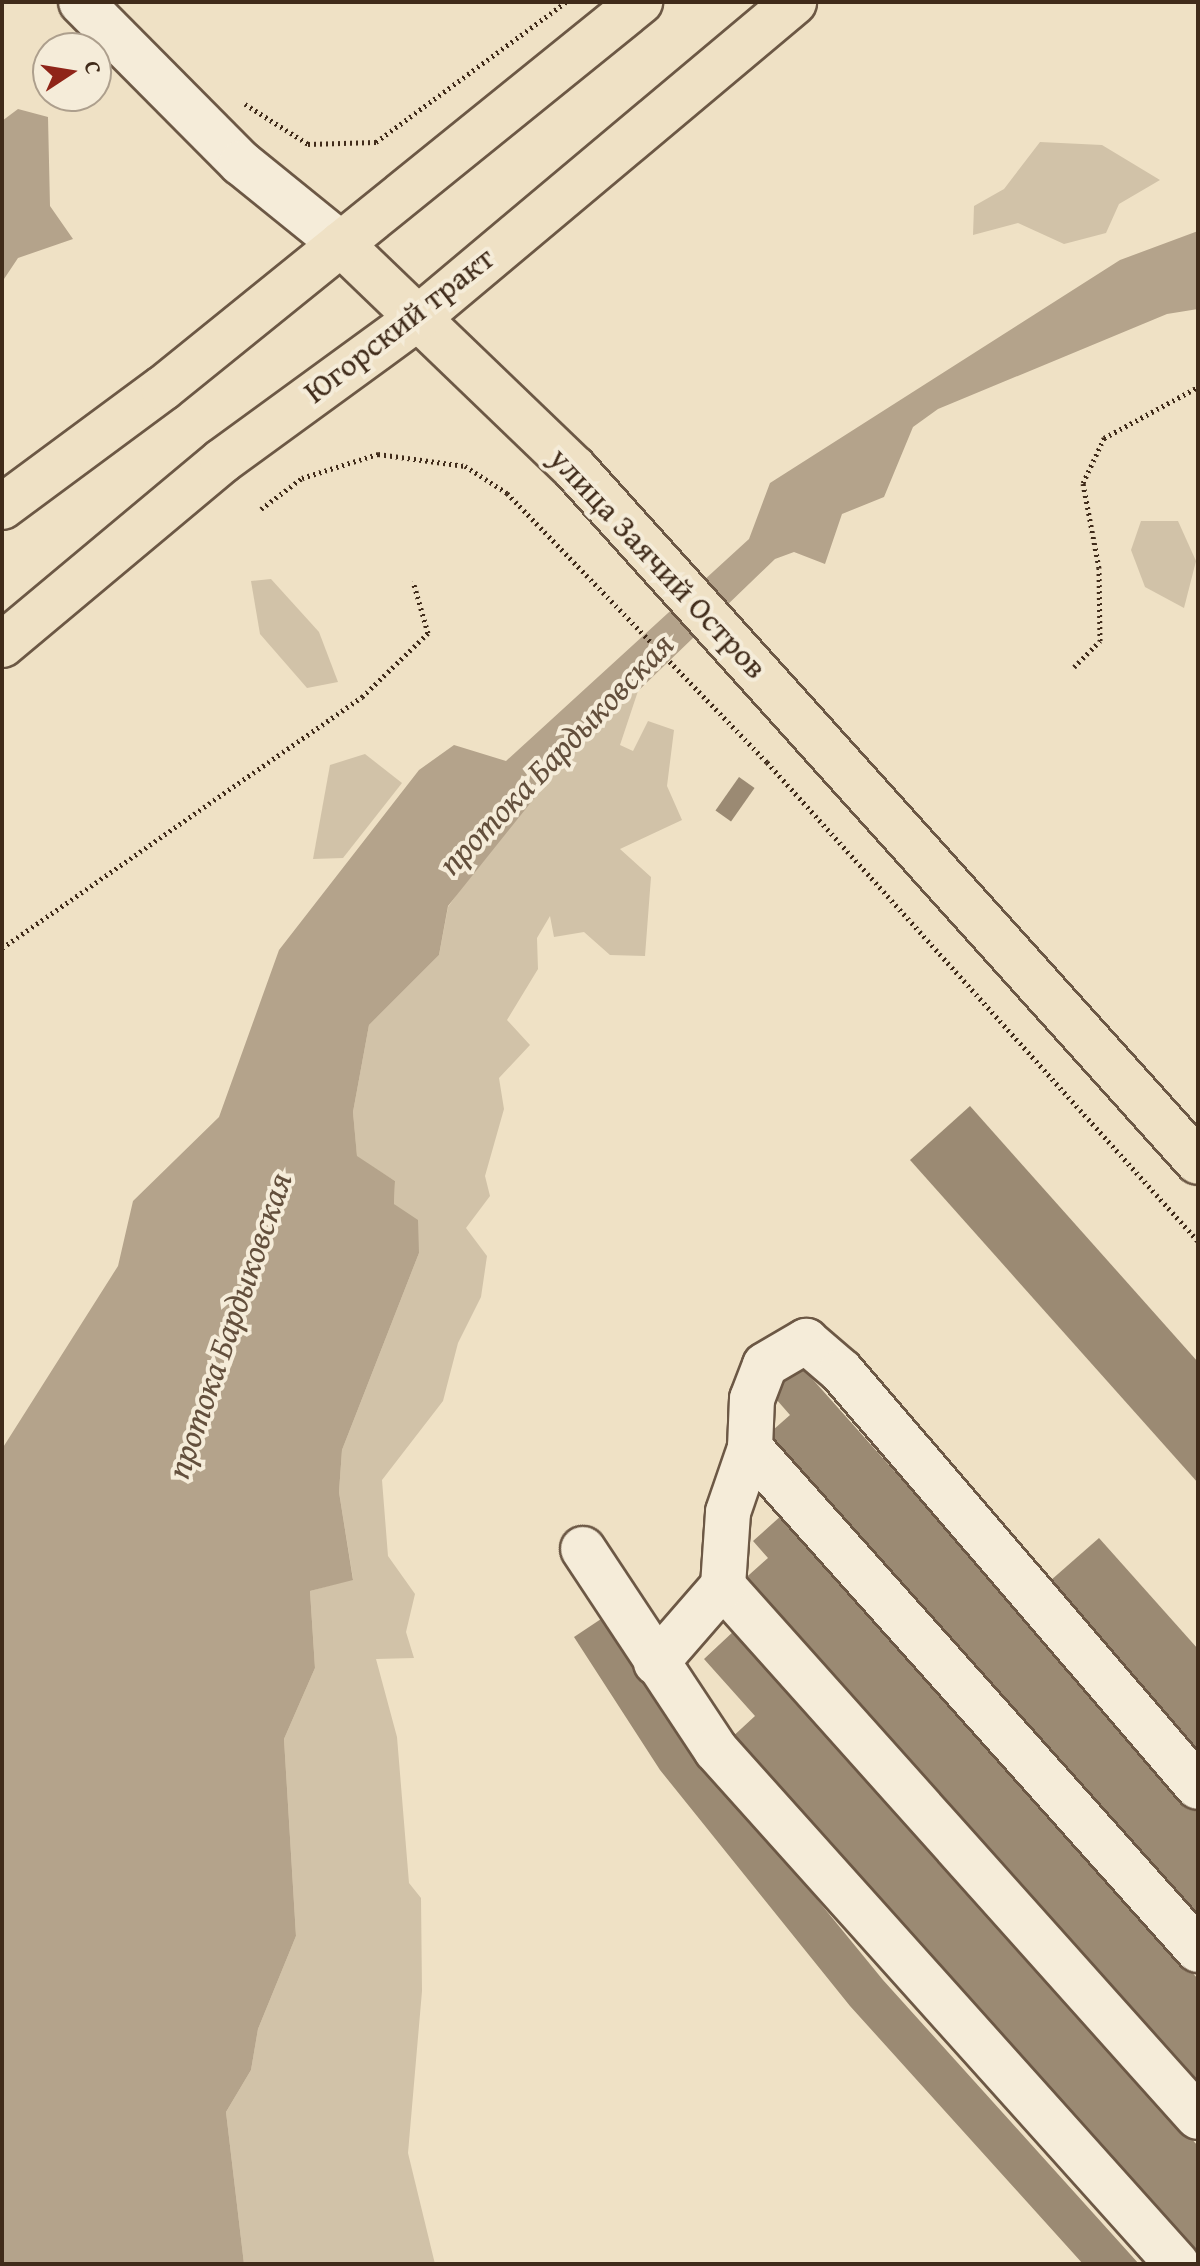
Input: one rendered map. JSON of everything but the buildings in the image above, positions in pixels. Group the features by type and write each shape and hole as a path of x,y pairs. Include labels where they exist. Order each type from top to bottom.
{"main road":[{"path":"2,507 341,244 640,2"},
{"name":"Югорский тракт","path":"2,645 222,461 418,318 794,2"},
{"name":"улица Заячий Остров","path":"341,244 574,468 1198,1162"}],"street":[{"name":"улица Заячий Остров","path":"81,2 241,163 341,244"},
{"path":"656,1663 723,1586 728,1512 750,1448 752,1399 765,1365 806,1341 841,1371 1198,1787"},
{"path":"750,1448 1198,1950"},
{"path":"583,1549 716,1750 1177,2264"},
{"path":"723,1586 1198,2117"}],"path":[{"path":"240,100 308,144 376,142 566,2"},
{"path":"1074,667 1100,641 1099,568 1083,483 1104,438 1198,387"},
{"path":"261,509 336,464 421,455 465,466 557,539 767,762 1198,1241"},
{"path":"2,948 362,697 428,633 413,581"}],"shaded area":[{"path":"1040,142 1102,145 1160,180 1119,204 1106,233 1064,244 1018,223 973,235 974,206 1004,189"},
{"path":"1141,521 1178,521 1196,561 1184,608 1145,587 1131,550"},
{"path":"271,579 319,632 338,682 307,688 260,634 251,581"},
{"path":"638,691 620,745 633,751 648,721 674,730 667,786 682,820 620,849 651,877 645,956 610,955 584,932 554,937 550,916 537,938 538,969 507,1020 530,1045 499,1078 504,1109 485,1176 490,1196 466,1228 487,1256 481,1297 458,1343 443,1401 382,1480 388,1556 415,1594 406,1632 414,1658 376,1659 397,1737 409,1883 421,1898 422,1991 408,2153 435,2264 244,2264 226,2112 251,2070 258,2029 296,1936 284,1739 315,1668 310,1591 353,1579 339,1492 342,1450 419,1253 394,1204 395,1181 357,1157 353,1112 369,1025 439,955 448,907 499,834 617,695"},
{"path":"365,754 402,783 343,858 313,859 330,765"}],"water":[{"path":"18,109 48,117 50,206 73,239 18,258 2,282 2,121"},
{"name":"протока Бардыковская","path":"1198,231 1198,309 1167,314 938,409 913,427 884,497 842,514 825,564 794,552 775,559 638,691 617,695 448,906 439,955 369,1025 353,1112 357,1156 395,1181 394,1204 418,1220 419,1253 342,1450 339,1492 353,1580 310,1591 315,1668 284,1739 296,1936 258,2029 251,2070 226,2112 244,2264 2,2264 2,1449 118,1266 133,1201 219,1117 279,950 419,770 454,745 506,761 749,539 770,483 1120,260"}]}
